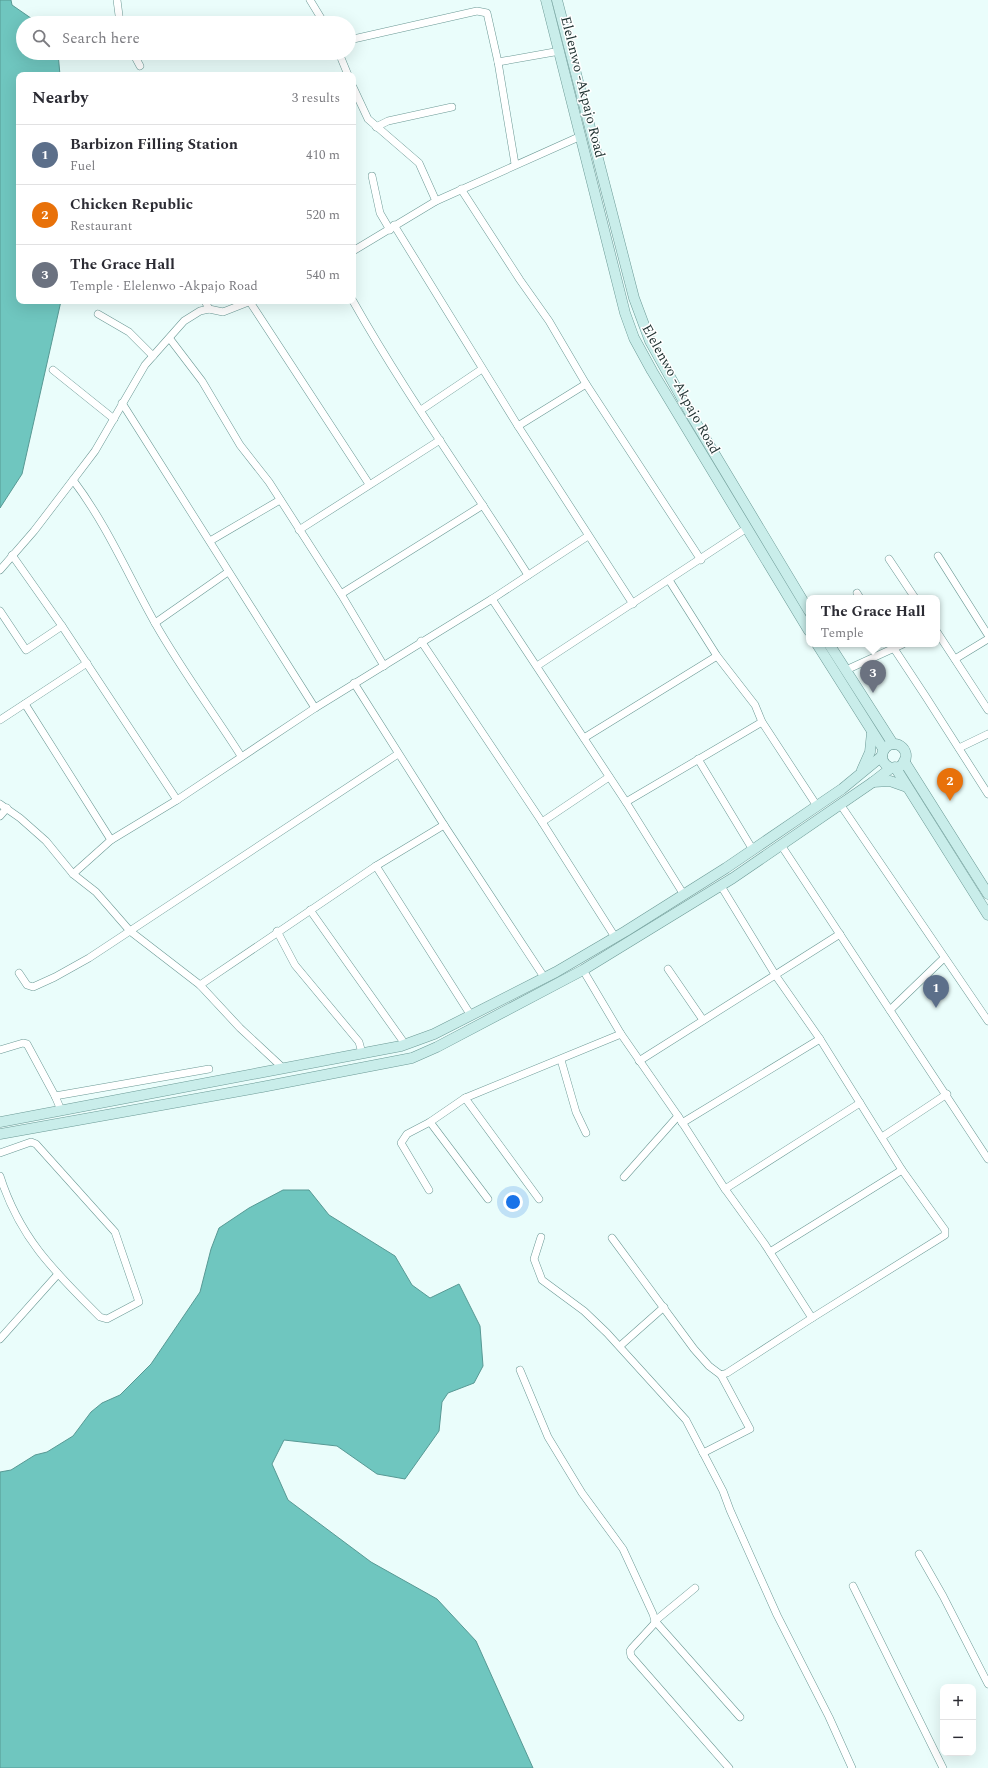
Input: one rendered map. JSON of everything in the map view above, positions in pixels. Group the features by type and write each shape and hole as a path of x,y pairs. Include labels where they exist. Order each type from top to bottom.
{"main road":[{"name":"Elelenwo -Akpajo Road","path":"546,0 625,313 634,338 667,398 806,626"},
{"name":"Elelenwo -Akpajo Road","path":"557,0 634,298 650,341 692,418 806,606"},
{"path":"819,647 872,732 883,753 884,763 893,768 907,787 988,915"},
{"path":"831,647 893,744 904,750 904,761 988,894"},
{"path":"860,774 868,758 872,732"},
{"path":"0,1122 362,1053 405,1044 434,1034 544,977 615,937 684,895 842,789 883,753 887,746 893,744"},
{"path":"0,1134 262,1087 412,1058 436,1047 583,970 721,886 904,761"},
{"path":"873,782 890,781 907,787"}],"street":[{"path":"117,0 119,16"},
{"path":"310,0 320,16"},
{"path":"356,38 481,11 487,13 498,62 515,164"},
{"path":"498,62 560,51"},
{"path":"137,60 140,66"},
{"path":"342,60 347,72"},
{"path":"356,94 368,119 419,163 436,201"},
{"path":"376,126 388,121 452,107"},
{"path":"356,249 436,201 515,164 581,136"},
{"path":"372,176 380,212 392,227 588,536 633,604"},
{"path":"461,189 548,321 586,384 700,560"},
{"path":"206,304 209,309"},
{"path":"0,570 34,531 95,451 145,365 170,339 184,321 200,311 209,309 223,312 243,304"},
{"path":"253,304 369,484"},
{"path":"355,304 387,362 421,410 528,574"},
{"path":"98,314 128,332 153,356"},
{"path":"170,339 202,381 240,445 269,482 384,666"},
{"path":"421,410 482,369"},
{"path":"53,370 114,419"},
{"path":"518,426 586,384"},
{"path":"122,403 315,708"},
{"path":"299,530 440,440"},
{"path":"73,480 93,507 110,536 155,623 241,756"},
{"path":"210,540 280,500"},
{"path":"340,594 483,505"},
{"path":"537,666 747,528"},
{"path":"73,874 111,840 177,800 241,756 354,683 492,599 588,536"},
{"path":"12,555 87,663 177,800"},
{"path":"938,556 988,635"},
{"path":"889,559 913,595"},
{"path":"155,623 228,572"},
{"path":"669,580 717,656 755,705 762,722 817,806"},
{"path":"492,599 626,802 684,895"},
{"path":"0,611 26,650 62,626"},
{"path":"940,636 988,710"},
{"path":"955,659 988,639"},
{"path":"420,642 542,822 615,937"},
{"path":"846,670 890,647"},
{"path":"893,647 988,793"},
{"path":"584,738 717,656"},
{"path":"0,720 87,663"},
{"path":"354,683 398,754 544,977"},
{"path":"24,704 111,840"},
{"path":"626,802 762,722"},
{"path":"959,748 988,734"},
{"path":"19,973 28,985 33,987 55,978 130,931 398,754"},
{"path":"698,759 753,850"},
{"path":"542,822 609,777"},
{"path":"0,804 7,808 46,841 73,874 96,892 130,931 200,985 240,1028 283,1068"},
{"path":"840,804 988,1021"},
{"path":"0,816 7,808"},
{"path":"200,985 277,931 376,866 444,825"},
{"path":"781,845 947,1094 988,1159"},
{"path":"376,866 470,1014"},
{"path":"721,886 776,976 820,1039 902,1170 945,1230 945,1235 727,1373 721,1375"},
{"path":"310,910 405,1044"},
{"path":"277,931 295,964 359,1042 362,1053"},
{"path":"639,1061 776,976 840,934"},
{"path":"890,1010 944,958"},
{"path":"668,969 703,1020"},
{"path":"583,970 621,1034 678,1116 725,1189 770,1252 812,1318"},
{"path":"429,1190 401,1143 407,1134 430,1122 465,1098 561,1060 585,1048 621,1034"},
{"path":"682,1123 820,1039"},
{"path":"0,1050 23,1043 27,1044 61,1110"},
{"path":"561,1060 576,1112 586,1133"},
{"path":"55,1096 209,1069"},
{"path":"882,1137 947,1094"},
{"path":"465,1098 539,1199"},
{"path":"725,1189 860,1103"},
{"path":"624,1177 678,1116"},
{"path":"430,1122 488,1199"},
{"path":"0,1153 32,1142 36,1144 115,1232 139,1302 107,1319 100,1317 58,1274 30,1242 14,1215 0,1176"},
{"path":"770,1252 902,1170"},
{"path":"541,1237 534,1259 542,1280 584,1311 620,1346 686,1420 723,1491 777,1615 829,1718 852,1768"},
{"path":"612,1238 694,1349 709,1366 721,1375 750,1429 703,1453"},
{"path":"0,1339 58,1274"},
{"path":"620,1346 664,1307"},
{"path":"520,1370 548,1437 582,1493 623,1549 655,1621 740,1717"},
{"path":"919,1554 943,1596 988,1684"},
{"path":"853,1586 942,1768"},
{"path":"695,1588 655,1621 630,1651 631,1656 729,1768"}],"water":[{"path":"0,0 11,0 12,5 28,16 16,16 16,60 59,60 60,72 16,72 16,304 60,304 22,474 0,508"},
{"path":"283,1190 309,1190 329,1215 395,1256 412,1285 430,1298 459,1284 480,1326 483,1366 474,1383 448,1393 442,1402 439,1431 405,1479 377,1474 337,1446 284,1440 272,1464 288,1500 371,1562 437,1599 476,1641 533,1768 0,1768 0,1472 11,1470 35,1455 47,1452 73,1436 91,1412 102,1403 120,1395 151,1364 200,1292 211,1249 219,1228 249,1208"}],"place":[{"name":"The Grace Hall","path":"873,693"},
{"name":"Chicken Republic","path":"950,801"},
{"name":"Barbizon Filling Station","path":"936,1008"}]}
